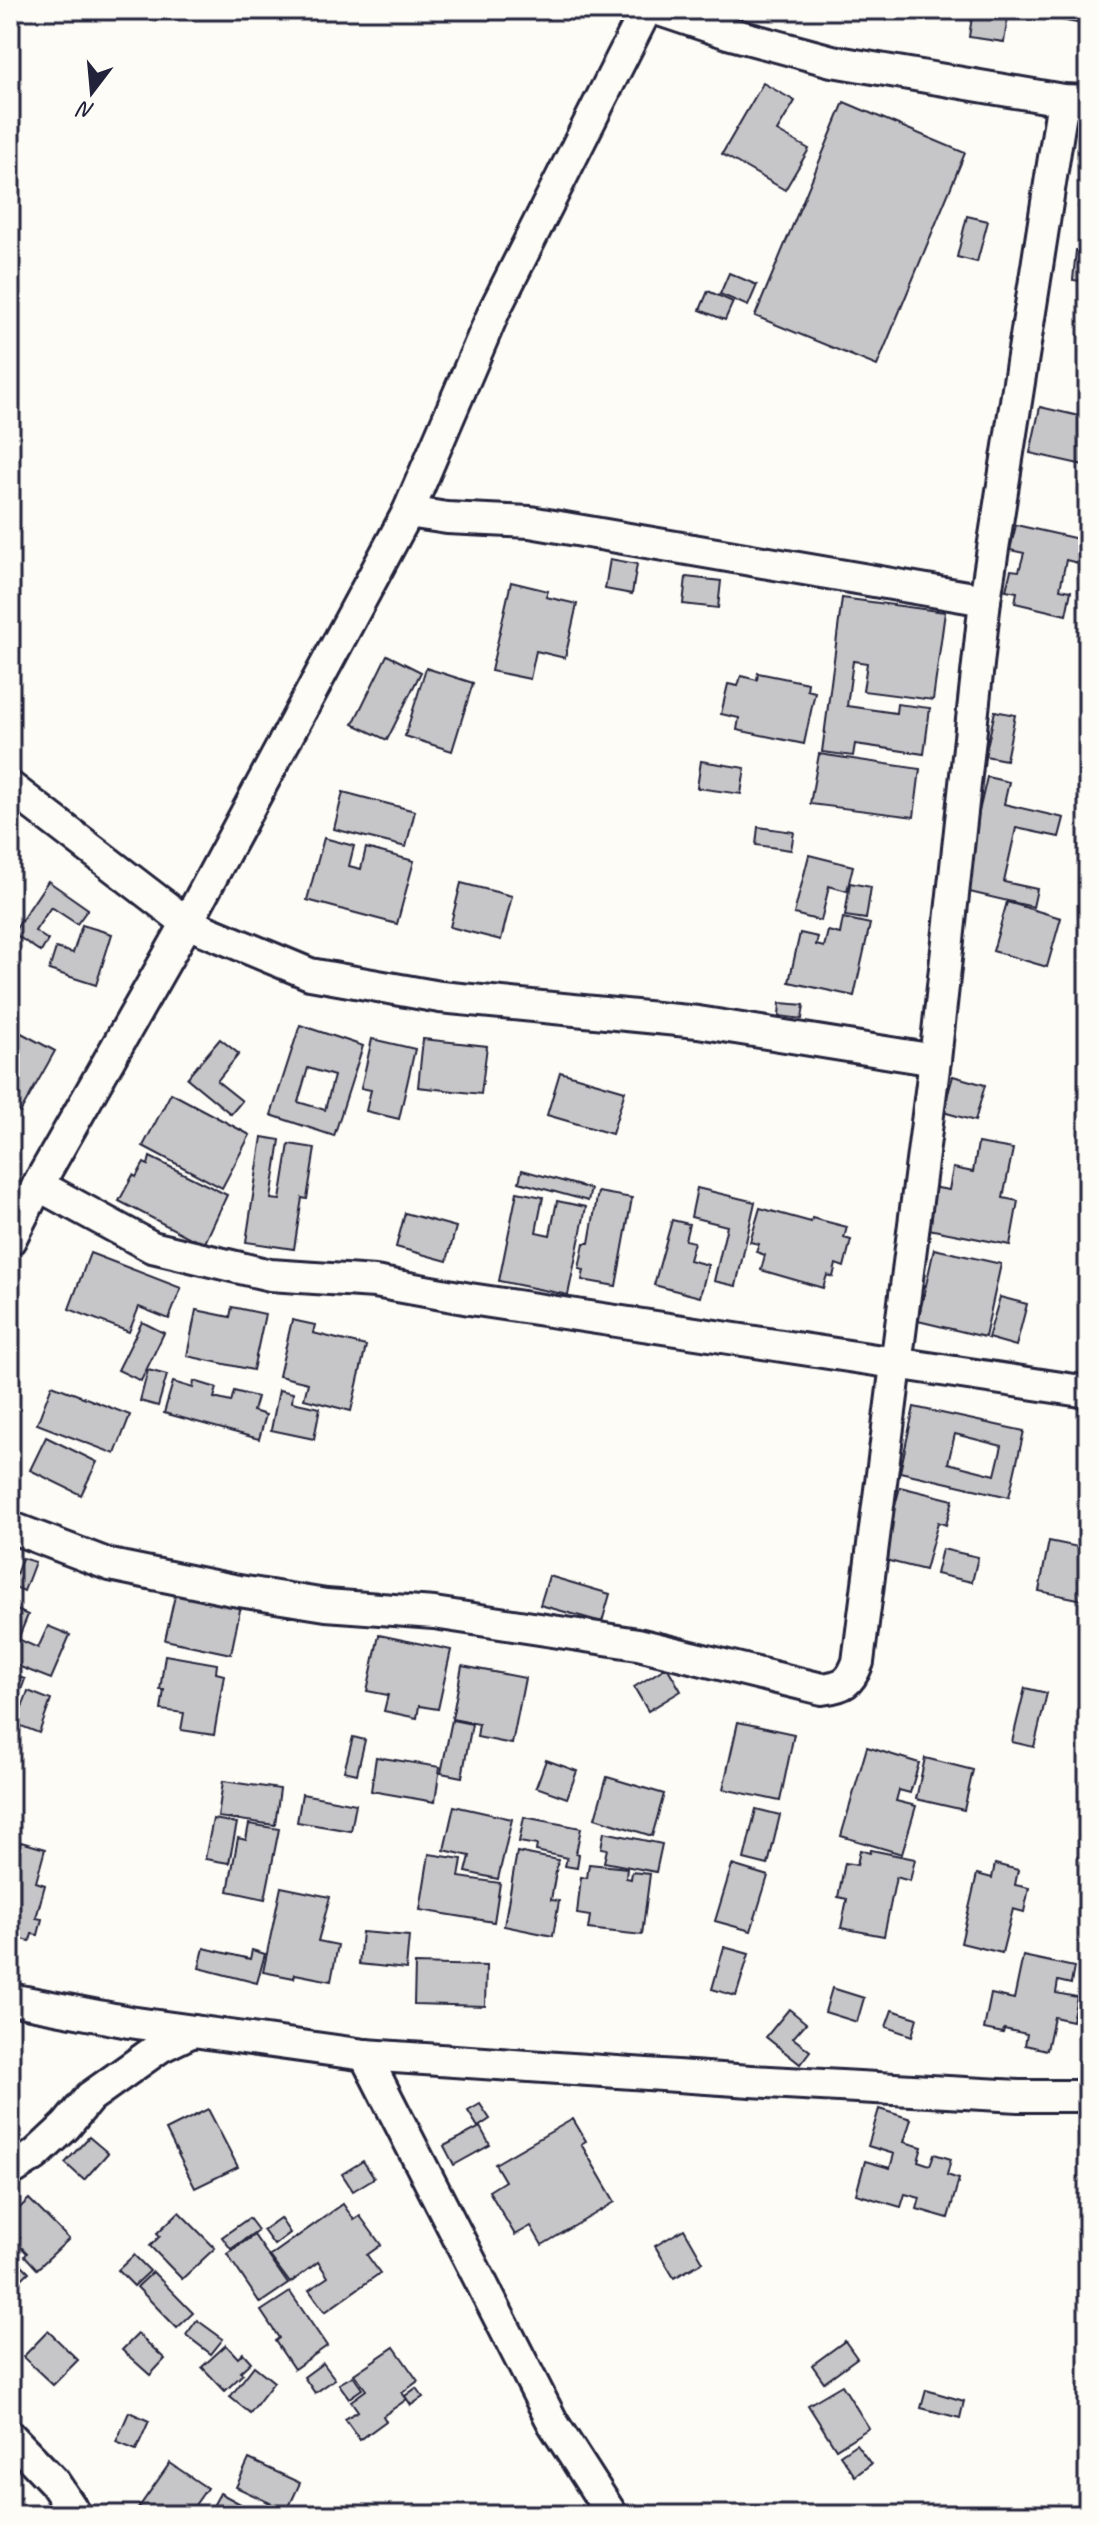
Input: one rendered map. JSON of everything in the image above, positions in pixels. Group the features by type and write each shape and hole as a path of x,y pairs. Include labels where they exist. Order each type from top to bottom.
{"street":[{"path":"10,1240 187,923 408,512 495,309 646,10"},
{"path":"10,1527 110,1565 233,1590 326,1605 434,1613 638,1644 822,1689 840,1687 852,1677 858,1662 935,1060 985,600 1076,100 832,61 728,33 659,10"},
{"path":"408,512 447,518 530,522 985,600"},
{"path":"10,787 187,923 310,974 440,997 698,1022 935,1060"},
{"path":"38,1185 152,1247 270,1275 375,1282 1088,1392"},
{"path":"10,1999 193,2031 365,2055 751,2081 1019,2096 1088,2096"},
{"path":"10,2171 35,2155 66,2126 90,2097 160,2047 193,2031"},
{"path":"365,2055 553,2423 612,2515"},
{"path":"10,2436 54,2482 76,2515"}],"building":[{"path":"973,10 1009,10 1004,42 969,37"},
{"path":"1056,10 1088,10 1088,25 1055,19"},
{"path":"763,83 795,101 777,131 809,149 785,190 722,154"},
{"path":"844,102 965,153 877,366 755,316"},
{"path":"1088,153 1088,208 1078,207"},
{"path":"967,216 988,221 977,262 957,257"},
{"path":"1076,250 1088,251 1088,282 1073,280"},
{"path":"729,273 757,285 748,306 720,294"},
{"path":"708,291 733,302 725,320 700,310"},
{"path":"1040,407 1088,418 1088,466 1030,453"},
{"path":"1016,525 1083,540 1078,563 1066,560 1060,589 1071,591 1066,615 1015,603 1017,592 1006,590 1011,570 1019,571 1024,553 1010,550"},
{"path":"610,559 637,564 632,594 605,589"},
{"path":"686,577 721,581 718,608 683,604"},
{"path":"511,582 548,591 546,597 577,604 565,658 536,651 530,679 491,671"},
{"path":"842,598 945,612 933,700 863,691 867,663 853,661 847,706 896,713 897,704 930,708 924,754 855,744 853,756 822,752"},
{"path":"387,655 421,672 387,740 353,724"},
{"path":"426,668 473,683 452,751 405,736"},
{"path":"758,673 808,683 807,690 815,692 804,744 737,730 739,718 721,714 728,684 738,686 741,676 757,680"},
{"path":"995,711 1015,715 1006,760 985,756"},
{"path":"819,754 920,769 914,817 810,804"},
{"path":"701,761 745,768 741,794 697,788"},
{"path":"987,777 1009,782 1004,804 1064,818 1059,837 1016,828 1004,882 1037,889 1033,907 961,890"},
{"path":"343,792 415,811 406,847 334,829"},
{"path":"758,827 794,832 791,850 756,845"},
{"path":"324,838 354,846 349,866 361,869 366,848 414,861 397,924 307,900"},
{"path":"809,855 853,866 847,891 829,886 821,921 794,914"},
{"path":"48,881 88,909 77,924 51,907 35,931 48,940 41,952 13,933"},
{"path":"461,883 512,896 501,940 450,927"},
{"path":"850,883 871,887 866,919 845,916"},
{"path":"1007,902 1061,918 1047,967 993,951"},
{"path":"843,918 870,924 854,996 789,982 800,933 818,937 816,945 824,947 828,931 840,934"},
{"path":"82,925 112,934 96,985 49,970 56,948 73,953"},
{"path":"780,1003 804,1005 802,1019 779,1016"},
{"path":"300,1025 363,1046 334,1136 271,1115","holes":["308,1068 334,1076 325,1110 298,1102"]},
{"path":"12,1028 55,1051 20,1113 10,1108"},
{"path":"220,1039 239,1054 217,1081 242,1101 231,1114 187,1078"},
{"path":"372,1039 415,1049 399,1119 366,1111 371,1090 361,1088"},
{"path":"423,1039 487,1046 481,1094 418,1087"},
{"path":"560,1072 625,1091 612,1134 547,1115"},
{"path":"953,1076 985,1085 975,1121 943,1112"},
{"path":"171,1093 250,1135 222,1188 143,1146"},
{"path":"262,1137 280,1140 271,1199 280,1200 289,1144 315,1148 307,1199 302,1198 294,1249 246,1242"},
{"path":"978,1143 1013,1149 1003,1198 1018,1201 1010,1245 918,1227 926,1186 949,1190 953,1168 973,1172"},
{"path":"150,1157 227,1195 204,1245 119,1201 133,1175 136,1177 144,1163 148,1165"},
{"path":"522,1170 591,1189 588,1201 519,1182"},
{"path":"697,1188 755,1202 736,1286 714,1281 727,1226 691,1217"},
{"path":"517,1192 543,1197 536,1232 550,1235 557,1201 586,1207 568,1295 499,1281"},
{"path":"598,1192 632,1198 616,1286 582,1280 584,1270 579,1269 584,1243 589,1243"},
{"path":"760,1208 811,1222 812,1218 847,1227 844,1238 851,1240 844,1267 836,1264 833,1277 827,1275 823,1288 761,1270 765,1255 756,1252 759,1244 750,1242"},
{"path":"405,1213 456,1227 447,1261 396,1247"},
{"path":"672,1220 689,1224 685,1240 694,1242 689,1260 708,1265 700,1297 654,1285"},
{"path":"934,1249 1001,1264 985,1337 918,1321"},
{"path":"90,1253 181,1288 169,1319 139,1307 129,1332 69,1309"},
{"path":"1000,1297 1027,1304 1016,1346 988,1338"},
{"path":"232,1307 265,1314 253,1370 187,1356 196,1310 230,1317"},
{"path":"292,1320 315,1325 313,1333 366,1346 351,1411 304,1399 308,1383 279,1376"},
{"path":"142,1322 164,1333 141,1381 118,1370"},
{"path":"148,1370 167,1375 158,1406 140,1401"},
{"path":"194,1381 217,1388 214,1398 231,1402 234,1391 257,1397 253,1411 266,1415 259,1439 164,1413 173,1382 193,1388"},
{"path":"52,1385 130,1415 115,1454 37,1424"},
{"path":"279,1390 293,1393 292,1402 320,1408 314,1439 271,1430"},
{"path":"914,1407 1024,1431 1009,1497 900,1472","holes":["955,1434 1002,1446 995,1475 948,1463"]},
{"path":"46,1437 97,1462 81,1495 30,1470"},
{"path":"900,1487 953,1500 946,1525 938,1522 925,1570 881,1559"},
{"path":"1049,1541 1088,1549 1088,1601 1039,1591"},
{"path":"942,1549 978,1557 972,1582 936,1574"},
{"path":"22,1558 35,1562 24,1591 12,1586"},
{"path":"549,1576 610,1594 602,1622 540,1605"},
{"path":"176,1591 241,1605 231,1654 165,1640"},
{"path":"10,1607 28,1615 18,1639 38,1648 48,1626 70,1635 51,1679 10,1663"},
{"path":"379,1635 451,1650 438,1709 419,1706 417,1718 384,1711 388,1695 367,1691"},
{"path":"165,1655 217,1664 216,1673 224,1675 214,1735 181,1730 184,1713 161,1710 164,1690 160,1690"},
{"path":"462,1666 525,1678 512,1744 477,1737 479,1724 452,1719"},
{"path":"667,1667 681,1691 648,1711 634,1687"},
{"path":"10,1674 25,1679 16,1704 10,1702"},
{"path":"1025,1688 1047,1693 1034,1747 1012,1742"},
{"path":"28,1691 51,1700 39,1733 16,1724"},
{"path":"452,1720 472,1724 462,1777 441,1773"},
{"path":"738,1722 794,1734 780,1801 723,1789"},
{"path":"353,1737 365,1740 357,1774 344,1771"},
{"path":"867,1747 919,1763 910,1793 899,1790 896,1801 916,1806 902,1854 841,1836"},
{"path":"376,1757 440,1767 435,1802 371,1791"},
{"path":"925,1758 973,1770 964,1810 916,1799"},
{"path":"546,1760 577,1771 567,1798 536,1787"},
{"path":"607,1777 664,1794 652,1836 595,1818"},
{"path":"223,1781 280,1789 275,1825 218,1817"},
{"path":"302,1794 356,1804 351,1831 297,1822"},
{"path":"454,1806 512,1819 498,1879 466,1872 470,1856 444,1850"},
{"path":"756,1809 780,1815 768,1865 744,1859"},
{"path":"524,1817 581,1828 576,1853 579,1854 577,1868 565,1866 567,1858 536,1851 537,1845 519,1842"},
{"path":"213,1819 237,1823 229,1863 205,1859"},
{"path":"249,1824 279,1829 265,1899 228,1891 238,1838 246,1840"},
{"path":"604,1832 662,1844 656,1872 604,1862 607,1849 601,1848"},
{"path":"21,1842 45,1849 36,1882 45,1885 36,1918 42,1919 38,1935 32,1934 30,1941 10,1936 10,1882"},
{"path":"860,1850 915,1859 910,1881 896,1877 884,1936 841,1928 847,1899 838,1897 845,1863 857,1865"},
{"path":"517,1852 558,1860 551,1900 559,1901 553,1936 504,1926"},
{"path":"429,1854 462,1859 459,1877 500,1883 494,1922 420,1910"},
{"path":"589,1864 627,1868 626,1878 631,1879 632,1872 650,1874 642,1935 588,1929 590,1916 577,1914 581,1877 587,1878"},
{"path":"995,1864 1018,1870 1015,1885 1029,1888 1024,1912 1013,1909 1002,1953 961,1943 977,1874 992,1878"},
{"path":"732,1865 768,1876 751,1931 715,1921"},
{"path":"281,1887 330,1897 318,1941 338,1945 331,1981 263,1972"},
{"path":"362,1932 409,1936 406,1969 359,1964"},
{"path":"724,1947 749,1954 736,1996 712,1989"},
{"path":"204,1948 250,1959 252,1950 265,1954 257,1983 199,1968"},
{"path":"1023,1956 1074,1967 1071,1984 1058,1981 1056,1993 1077,1997 1072,2021 1054,2017 1047,2050 1025,2045 1027,2034 984,2029 991,1994 1014,1999"},
{"path":"415,1964 486,1966 485,2006 414,2004"},
{"path":"832,1988 864,1998 857,2022 825,2012"},
{"path":"789,2009 806,2023 793,2038 810,2051 800,2064 766,2037"},
{"path":"892,2010 917,2018 912,2036 886,2027"},
{"path":"480,2104 490,2119 478,2127 468,2111"},
{"path":"208,2109 238,2167 195,2188 166,2130"},
{"path":"879,2109 911,2119 904,2142 922,2147 918,2161 930,2165 934,2154 951,2159 947,2175 959,2179 948,2218 917,2209 920,2198 905,2194 901,2207 856,2194 865,2161 890,2168 894,2154 868,2146"},
{"path":"573,2119 586,2141 581,2144 615,2202 542,2245 531,2226 515,2235 489,2191 505,2181 495,2164"},
{"path":"480,2127 490,2145 454,2165 444,2146"},
{"path":"89,2137 108,2153 84,2180 65,2163"},
{"path":"363,2161 374,2178 353,2191 342,2174"},
{"path":"29,2199 69,2239 37,2269 15,2241 20,2237 14,2231 10,2235 10,2217"},
{"path":"343,2204 354,2220 360,2216 381,2245 367,2255 380,2273 325,2312 309,2290 328,2277 318,2262 290,2283 270,2256"},
{"path":"179,2212 215,2248 182,2279 150,2246 160,2236 157,2233"},
{"path":"249,2218 258,2230 231,2249 222,2237"},
{"path":"280,2218 290,2233 274,2245 263,2230"},
{"path":"684,2229 703,2262 674,2278 655,2246"},
{"path":"254,2235 288,2284 260,2303 227,2254"},
{"path":"10,2253 29,2272 10,2290"},
{"path":"134,2255 150,2271 134,2286 118,2270"},
{"path":"153,2272 193,2313 177,2328 137,2287"},
{"path":"290,2292 327,2346 294,2369 275,2341 279,2338 261,2311"},
{"path":"197,2320 223,2339 211,2354 186,2335"},
{"path":"48,2331 78,2360 53,2385 23,2357"},
{"path":"138,2334 165,2359 150,2375 122,2350"},
{"path":"845,2341 857,2358 824,2382 812,2365"},
{"path":"226,2345 238,2358 243,2353 251,2362 225,2391 202,2367"},
{"path":"394,2347 418,2381 402,2393 407,2399 383,2416 386,2421 360,2440 345,2419 358,2411 351,2401 366,2390 354,2374"},
{"path":"323,2363 335,2379 315,2393 304,2377"},
{"path":"254,2366 274,2382 250,2413 230,2397"},
{"path":"353,2376 362,2389 349,2398 339,2384"},
{"path":"842,2385 869,2428 836,2449 808,2405"},
{"path":"416,2388 423,2397 411,2405 405,2396"},
{"path":"926,2390 964,2401 960,2418 921,2408"},
{"path":"129,2412 149,2421 136,2450 116,2442"},
{"path":"856,2444 871,2464 855,2476 840,2455"},
{"path":"249,2459 300,2483 287,2511 236,2487"},
{"path":"170,2463 207,2488 188,2515 137,2515 135,2513"},
{"path":"220,2493 261,2515 208,2515"}]}
